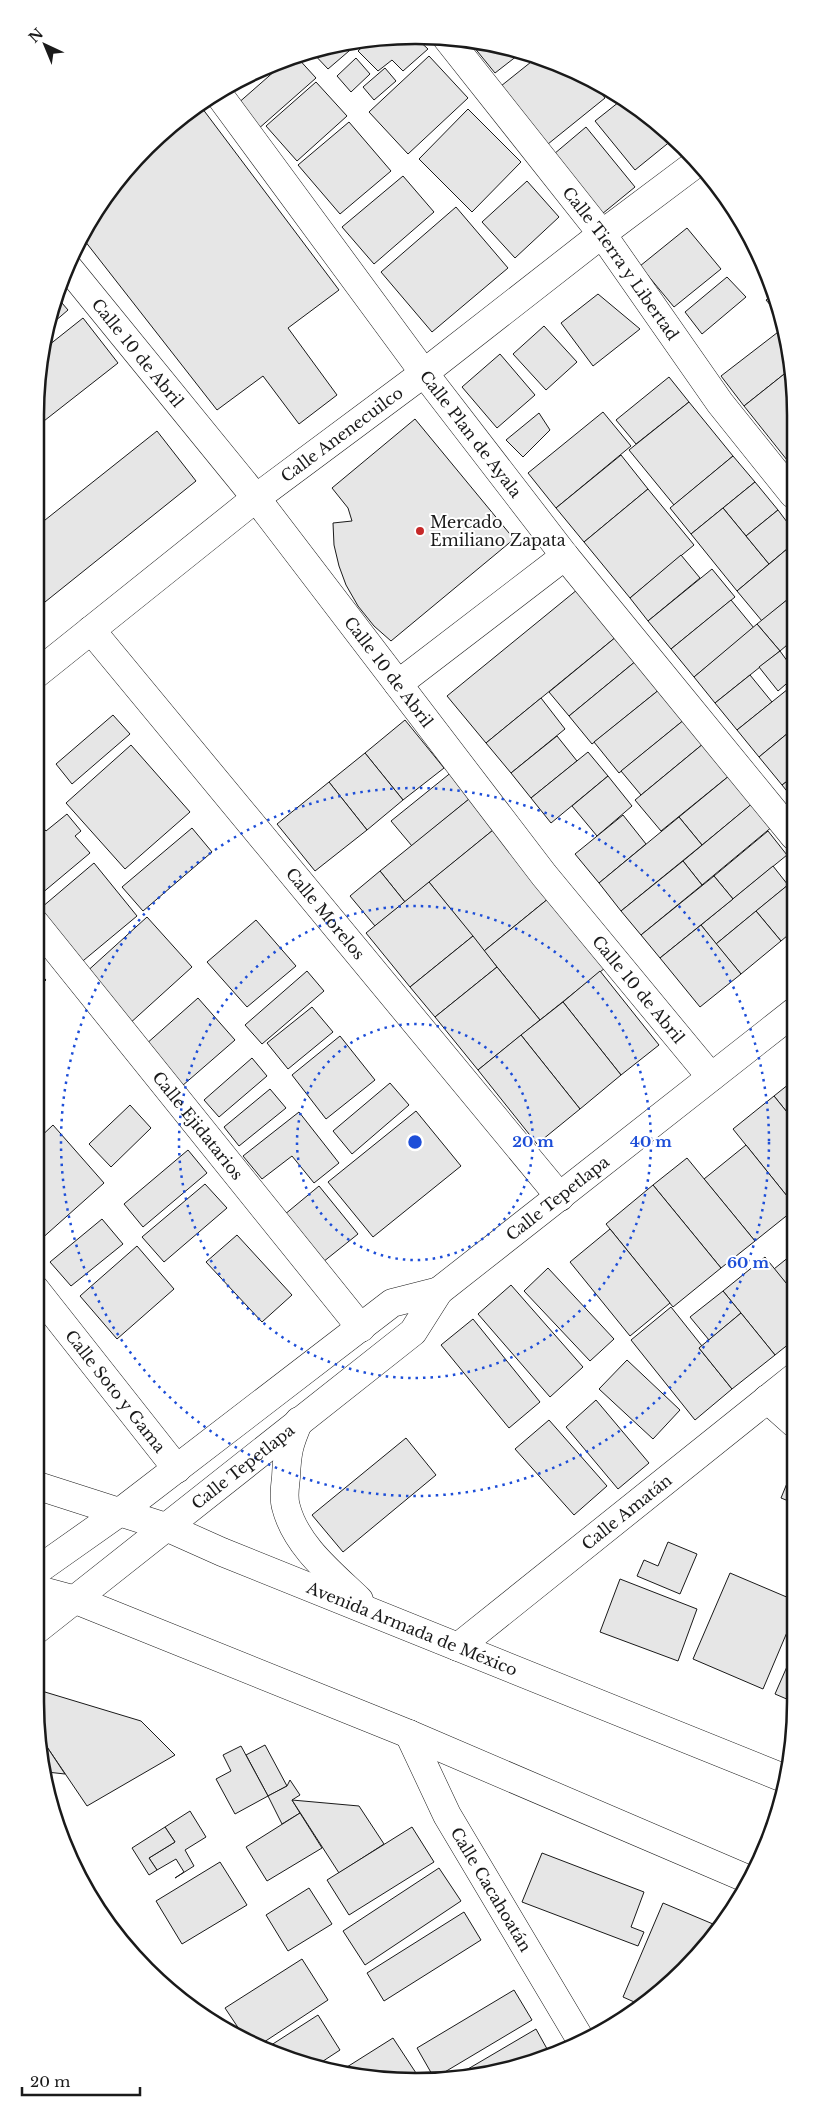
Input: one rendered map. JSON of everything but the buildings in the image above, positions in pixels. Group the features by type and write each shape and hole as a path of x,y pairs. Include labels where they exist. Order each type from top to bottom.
{"street":[{"name":"Calle Tierra y Libertad","path":"453,46 602,234 720,403 787,487"},
{"name":"Calle Plan de Ayala","path":"222,99 424,373 565,556 787,827"},
{"name":"Calle Anenecuilco","path":"44,667 256,498 424,373 692,167"},
{"name":"Calle 10 de Abril","path":"72,272 256,498 544,875 711,1078"},
{"path":"398,684 565,556"},
{"name":"Calle Morelos","path":"91,630 560,1197"},
{"name":"Calle Ejidatarios","path":"44,934 361,1328"},
{"name":"Calle Tepetlapa","path":"44,1624 413,1332 440,1292 787,1018"},
{"name":"Calle Tepetlapa","path":"44,1566 177,1469 392,1303 440,1292"},
{"name":"Calle Soto y Gama","path":"44,1300 177,1469"},
{"name":"Calle Amatán","path":"458,1647 787,1383"},
{"path":"767,1399 787,1417"},
{"path":"300,1421 288,1445 284,1496 286,1508 297,1532 313,1554 369,1610"},
{"name":"Avenida Armada de México","path":"44,1488 166,1527 222,1552 780,1776"},
{"path":"44,1591 76,1600 409,1734 743,1877"},
{"name":"Calle Cacahoatán","path":"409,1734 447,1815 578,2036"}],"place":[{"name":"Mercado Emiliano Zapata","path":"420,531"}]}
